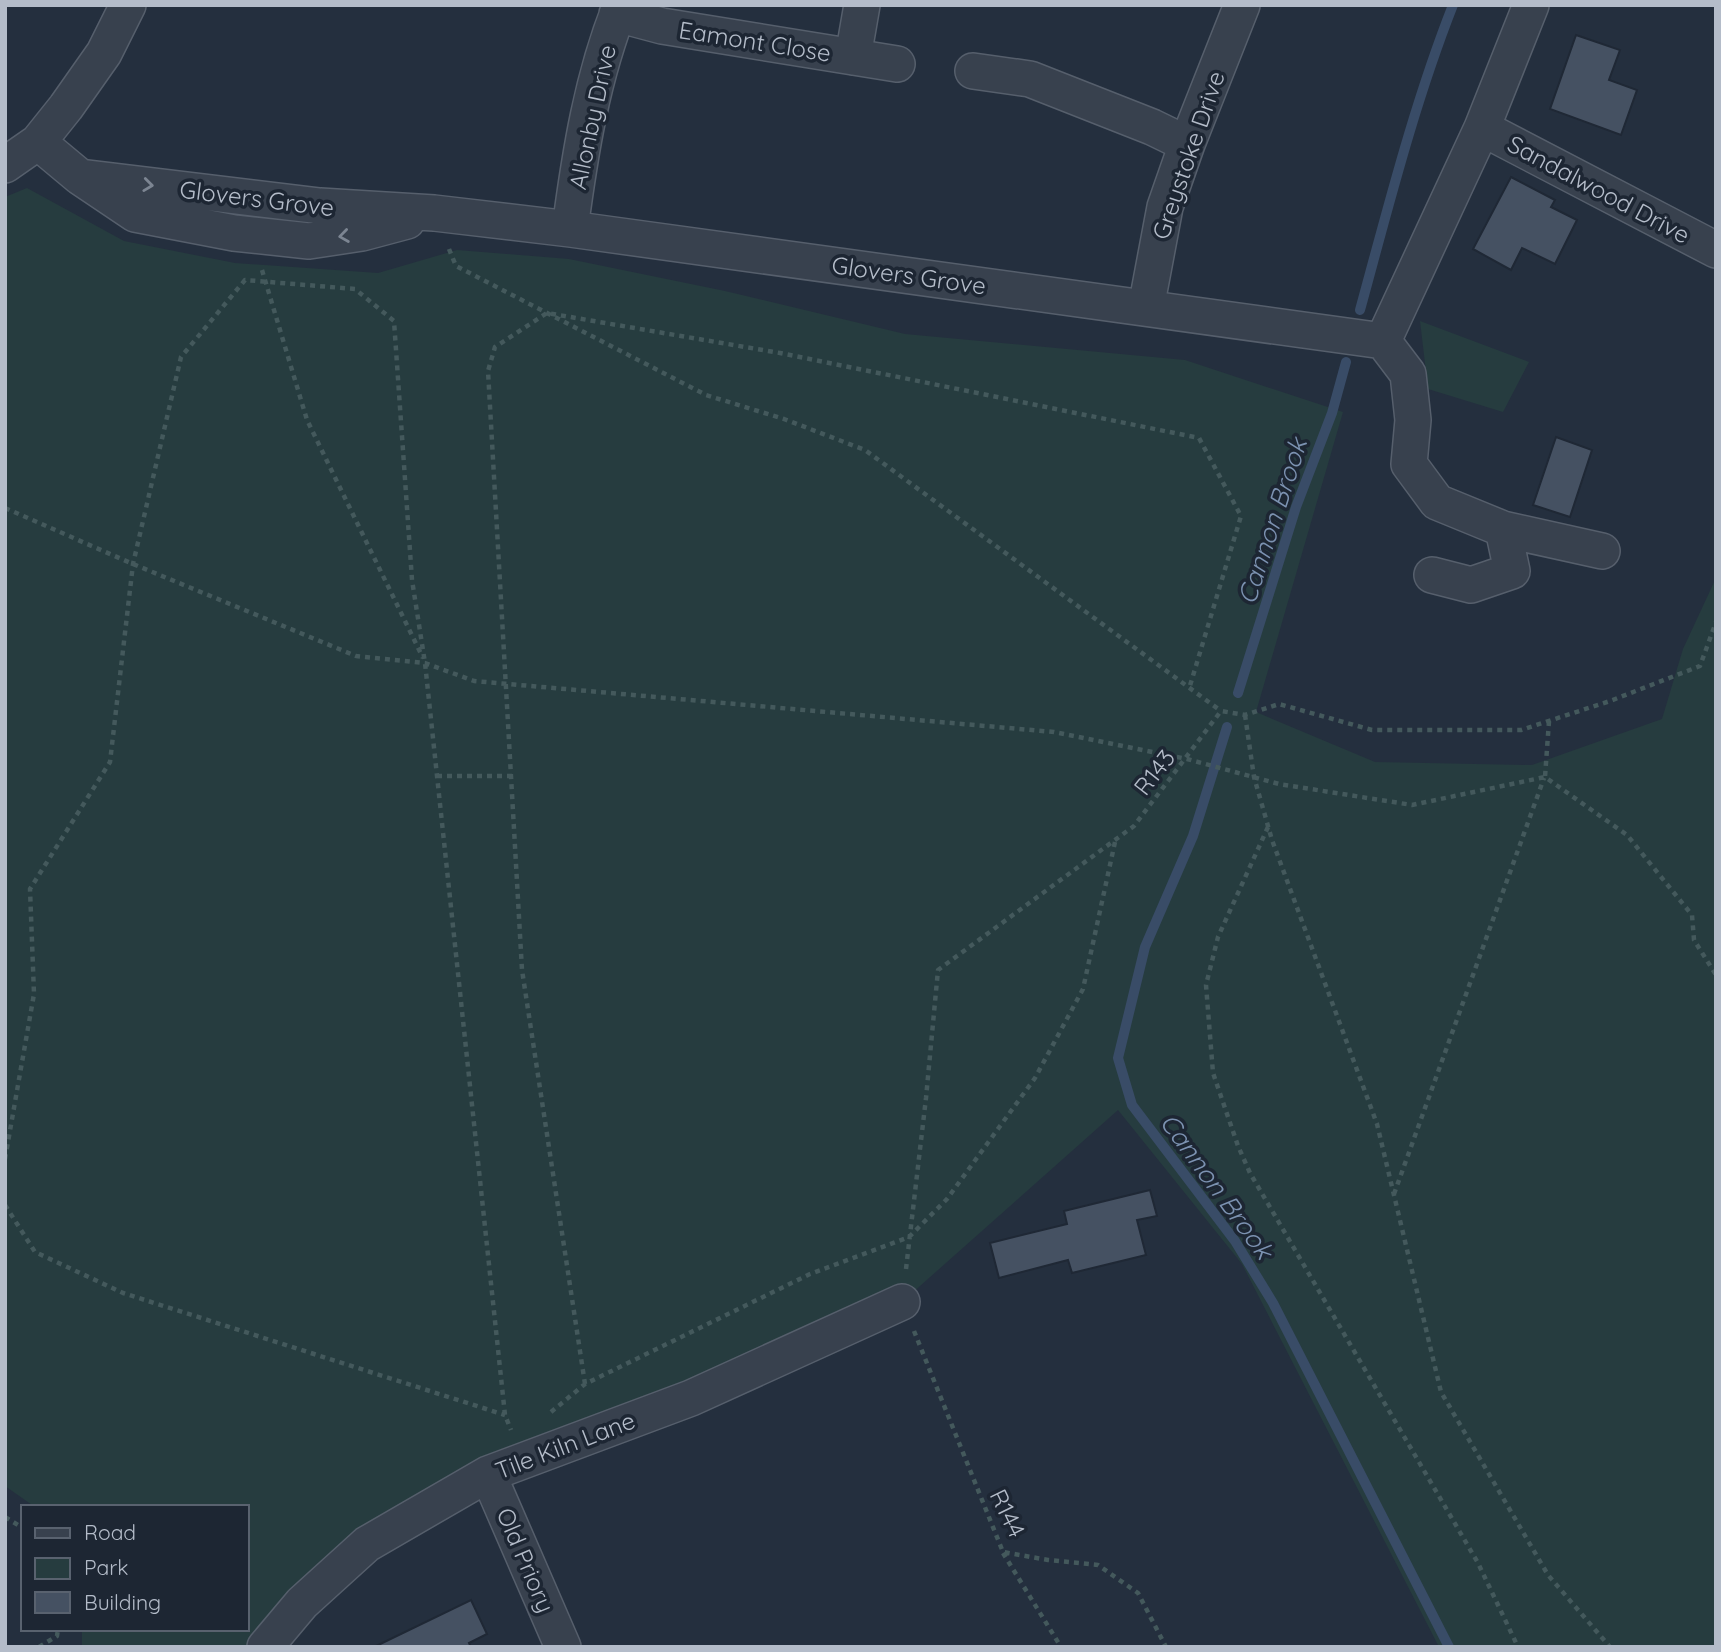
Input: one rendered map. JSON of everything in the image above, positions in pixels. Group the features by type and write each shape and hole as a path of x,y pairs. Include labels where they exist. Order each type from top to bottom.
{"street":[{"path":"5,165 38,142 104,54 128,5"},
{"name":"Eamont Close","path":"853,57 862,5"},
{"name":"Greystoke Drive","path":"1146,307 1165,207 1186,144 1242,5"},
{"name":"Sandalwood Drive","path":"1383,341 1482,128 1531,5"},
{"name":"Eamont Close","path":"619,10 662,26 897,64"},
{"name":"Allonby Drive","path":"570,229 579,163 600,63 619,10"},
{"path":"973,71 1030,79 1152,127 1186,144"},
{"name":"Sandalwood Drive","path":"1482,128 1716,250"},
{"name":"Glovers Grove","path":"38,142 80,177 135,214 252,235 309,241 362,233 434,213"},
{"name":"Glovers Grove","path":"80,177 320,206 434,213 570,229 1383,341"},
{"path":"1383,341 1408,374 1413,420 1409,464 1437,502 1503,528 1602,551"},
{"path":"1432,575 1471,585 1512,571 1503,528"},
{"name":"Tile Kiln Lane","path":"265,1647 302,1604 367,1544 488,1474 691,1398 902,1302"},
{"name":"Old Priory","path":"488,1474 563,1647"}],"path":[{"path":"434,213 456,266 706,395 784,419 865,450 1221,711 1245,715 1279,704 1372,730 1521,730 1610,701 1700,666 1716,622"},
{"path":"252,235 307,421 425,663"},
{"path":"5,1159 34,995 30,889 110,762 133,564 181,357 245,280 355,289 394,321 412,580 438,776 505,1415 123,1293 35,1252 5,1205"},
{"path":"585,1384 522,970 508,684 488,371 495,346 547,313 780,353 1199,438 1241,516 1189,689"},
{"path":"5,508 356,656 425,663 474,681 1054,732 1189,760 1279,784 1412,805 1545,777 1627,835 1692,915 1694,940 1716,975"},
{"name":"R143","path":"902,1302 938,970 1135,826 1189,760 1221,711"},
{"path":"1245,715 1254,777 1268,827 1377,1124 1441,1392 1548,1575 1610,1647"},
{"path":"1394,1195 1545,777 1549,721"},
{"path":"438,776 512,776"},
{"path":"1268,827 1218,937 1206,985 1213,1073 1250,1173 1478,1563 1518,1647"},
{"path":"545,1417 585,1384 810,1274 909,1237 947,1199 1035,1078 1083,989 1115,841"},
{"name":"R144","path":"902,1302 1003,1552 1098,1565 1138,1593 1166,1647"},
{"path":"5,1517 21,1527"},
{"path":"1003,1552 1061,1647"},
{"path":"39,1647 57,1636 58,1631"}],"green space":[{"path":"27,188 124,241 235,263 378,273 457,250 569,259 725,291 905,334 1185,360 1343,412 1256,712 1375,762 1532,765 1662,719 1683,649 1716,578 1716,1647 1439,1647 1242,1264 1118,1110 902,1302 356,1539 253,1647 82,1647 82,1631 248,1631 248,1505 32,1505 5,1486 5,197"},
{"path":"1420,321 1529,362 1503,412 1428,389"}],"building":[{"path":"1576,35 1620,50 1609,80 1637,90 1621,135 1550,109"},
{"path":"1511,177 1555,200 1551,207 1577,220 1555,264 1522,248 1511,270 1473,249"},
{"path":"1556,437 1592,450 1570,517 1533,505"},
{"path":"1150,1190 1157,1216 1137,1220 1146,1255 1072,1273 1068,1260 999,1278 990,1243 1067,1224 1064,1211"},
{"path":"471,1600 487,1634 469,1643 471,1647 374,1647"}],"waterway":[{"name":"Cannon Brook","path":"1360,310 1414,118 1453,5"},
{"name":"Cannon Brook","path":"1238,693 1296,507 1332,413 1346,362"},
{"name":"Cannon Brook","path":"1227,727 1193,836 1145,947 1118,1058 1132,1105 1235,1241 1273,1303 1449,1647"}]}
